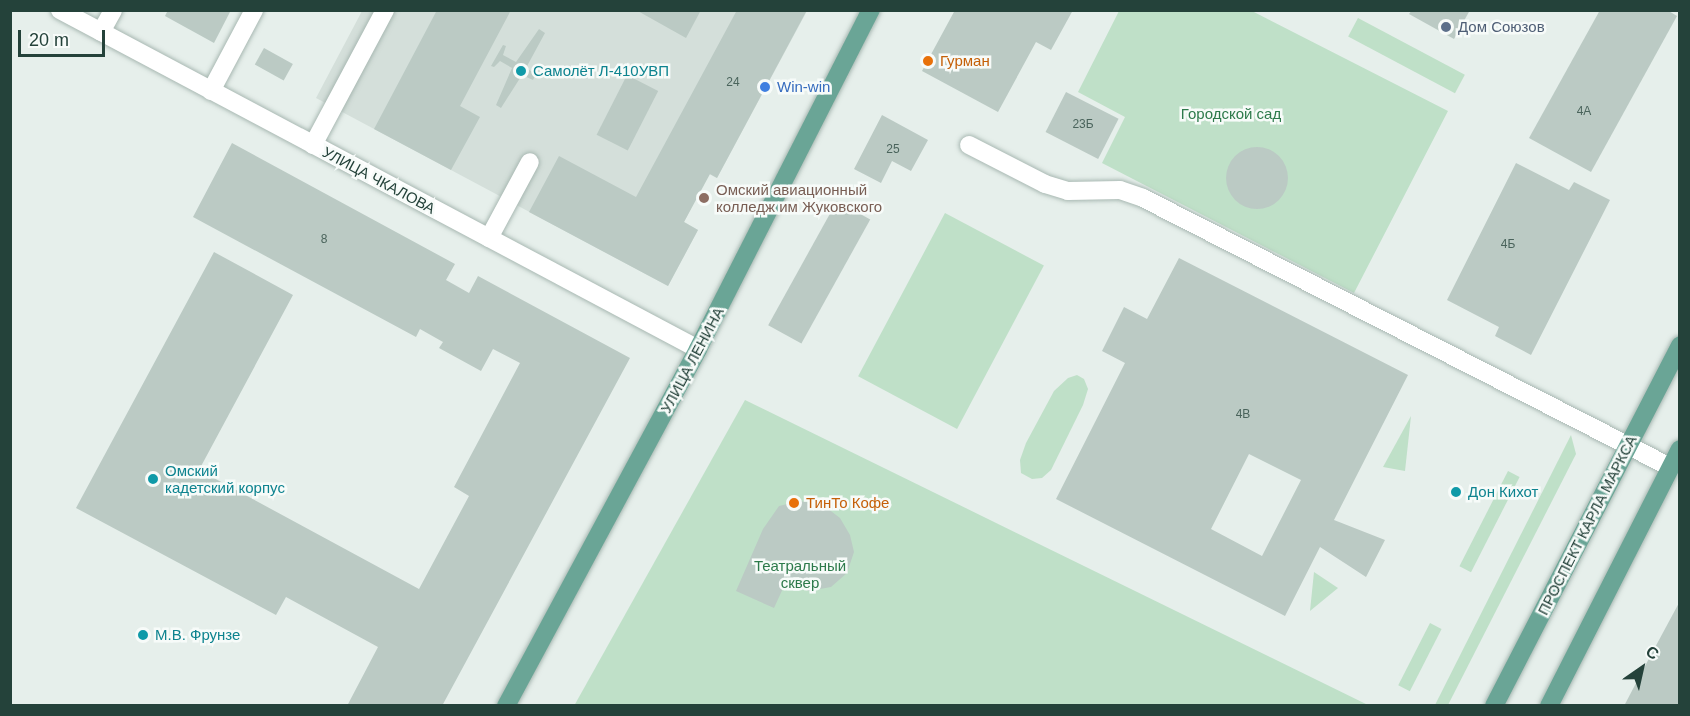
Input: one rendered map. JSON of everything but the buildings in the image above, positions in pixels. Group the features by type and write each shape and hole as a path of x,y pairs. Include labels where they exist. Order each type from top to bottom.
{"main road":[{"name":"УЛИЦА ЛЕНИНА","path":"506,705 698,349 871,10"},
{"name":"ПРОСПЕКТ КАРЛА МАРКСА","path":"1494,705 1680,345"},
{"path":"1549,705 1680,448"}],"street":[{"name":"УЛИЦА ЧКАЛОВА","path":"60,10 698,349"},
{"path":"101,32 112,10"},
{"path":"211,91 254,10"},
{"path":"313,145 384,10"},
{"path":"969,145 1045,184 1068,191 1120,190 1143,198 1670,467"},
{"path":"489,238 530,162"}],"shaded area":[{"path":"362,11 807,11 717,178 709,174 684,222 698,230 668,286 316,98"}],"green space":[{"name":"Городской сад","path":"1119,11 1252,11 1448,111 1354,293 1102,163 1125,117 1078,92"},
{"path":"1358,18 1465,75 1455,93 1348,37"},
{"path":"945,213 1044,266 957,429 858,376"},
{"path":"1077,375 1084,379 1088,389 1083,405 1051,470 1042,478 1032,479 1021,473 1020,460 1026,443 1054,391 1068,378"},
{"name":"Театральный сквер","path":"745,400 1368,705 574,706"},
{"path":"1411,416 1405,471 1383,467"},
{"path":"1571,435 1576,454 1448,705 1435,705"},
{"path":"1508,471 1520,477 1471,572 1459,566"},
{"path":"1314,572 1338,588 1310,611"},
{"path":"1430,623 1442,629 1410,691 1398,685"}],"place":[{"name":"Дом Союзов","path":"1446,27"},
{"name":"Гурман","path":"928,61"},
{"name":"Самолёт Л-410УВП","path":"521,71"},
{"name":"Win-win","path":"765,87"},
{"name":"Омский авиационный колледж им Жуковского","path":"704,198"},
{"name":"Омский кадетский корпус","path":"153,479"},
{"name":"Дон Кихот","path":"1456,492"},
{"name":"ТинТо Кофе","path":"794,503"},
{"name":"М.В. Фрунзе","path":"143,635"}]}
